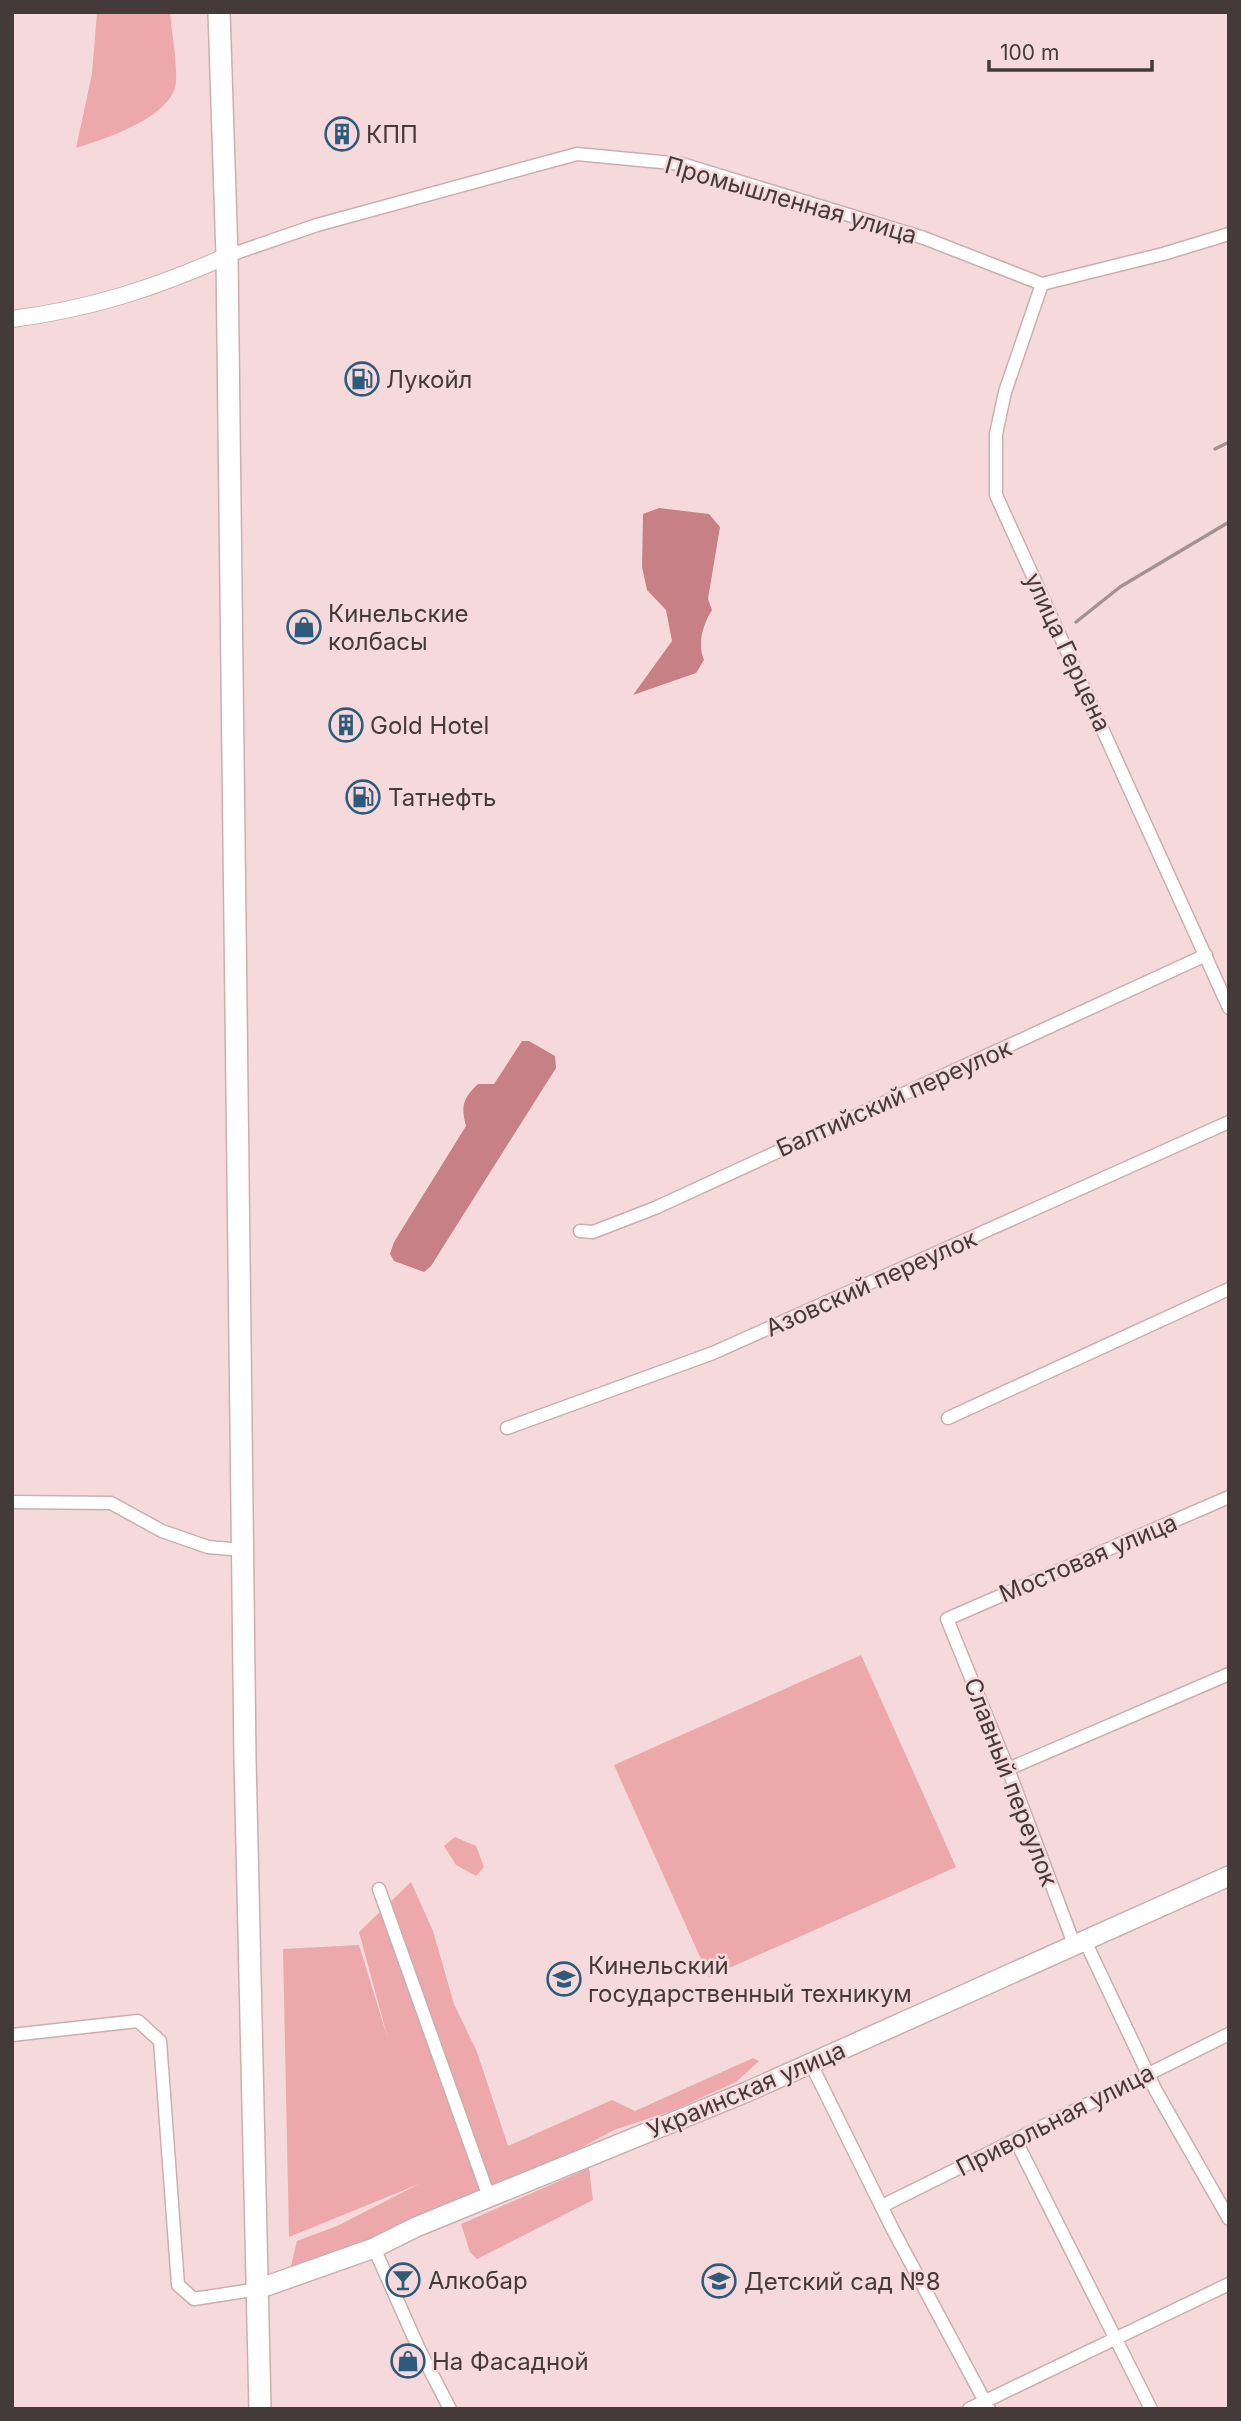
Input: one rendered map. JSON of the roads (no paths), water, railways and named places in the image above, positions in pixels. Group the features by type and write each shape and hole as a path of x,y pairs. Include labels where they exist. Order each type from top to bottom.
{"main road":[{"path":"219,12 227,256 244,1704 260,2409"},
{"name":"Украинская улица","path":"258,2289 374,2248 489,2197 748,2091 1229,1876"}],"street":[{"name":"Промышленная улица","path":"227,256 317,225 577,154 682,164 925,238 1042,284"},
{"path":"1042,284 1163,254 1229,234"},
{"path":"12,319 68,312 162,285 227,256"},
{"name":"улица Герцена","path":"1042,284 1005,392 996,434 996,495 1206,955 1225,986 1229,1008"},
{"name":"Балтийский переулок","path":"580,1231 593,1231 655,1208 1206,955"},
{"name":"Азовский переулок","path":"507,1428 713,1353 1229,1122"},
{"path":"948,1418 1229,1289"},
{"name":"Мостовая улица","path":"947,1619 1229,1497"},
{"path":"12,1503 111,1503 162,1531 208,1547 243,1550"},
{"name":"Славный переулок","path":"947,1619 1080,1943 1149,2072 1156,2091 1229,2219"},
{"path":"1008,1769 1229,1674"},
{"path":"379,1889 489,2197"},
{"path":"12,2035 138,2021 160,2041 178,2285 194,2299 258,2289"},
{"name":"Привольная улица","path":"882,2206 1149,2072 1229,2035"},
{"path":"810,2062 987,2405"},
{"path":"1016,2141 1151,2409"},
{"path":"374,2248 419,2349 450,2409"},
{"path":"969,2409 987,2405 1229,2284"}],"railway":[{"path":"1215,449 1229,442"},
{"path":"1076,622 1120,587 1229,522"}],"place":[{"name":"КПП","path":"342,134"},
{"name":"Лукойл","path":"362,379"},
{"name":"Кинельские колбасы","path":"304,627"},
{"name":"Gold Hotel","path":"346,725"},
{"name":"Татнефть","path":"363,797"},
{"name":"Кинельский государственный техникум","path":"564,1979"},
{"name":"Алкобар","path":"403,2280"},
{"name":"Детский сад №8","path":"719,2281"},
{"name":"На Фасадной","path":"408,2361"}]}
